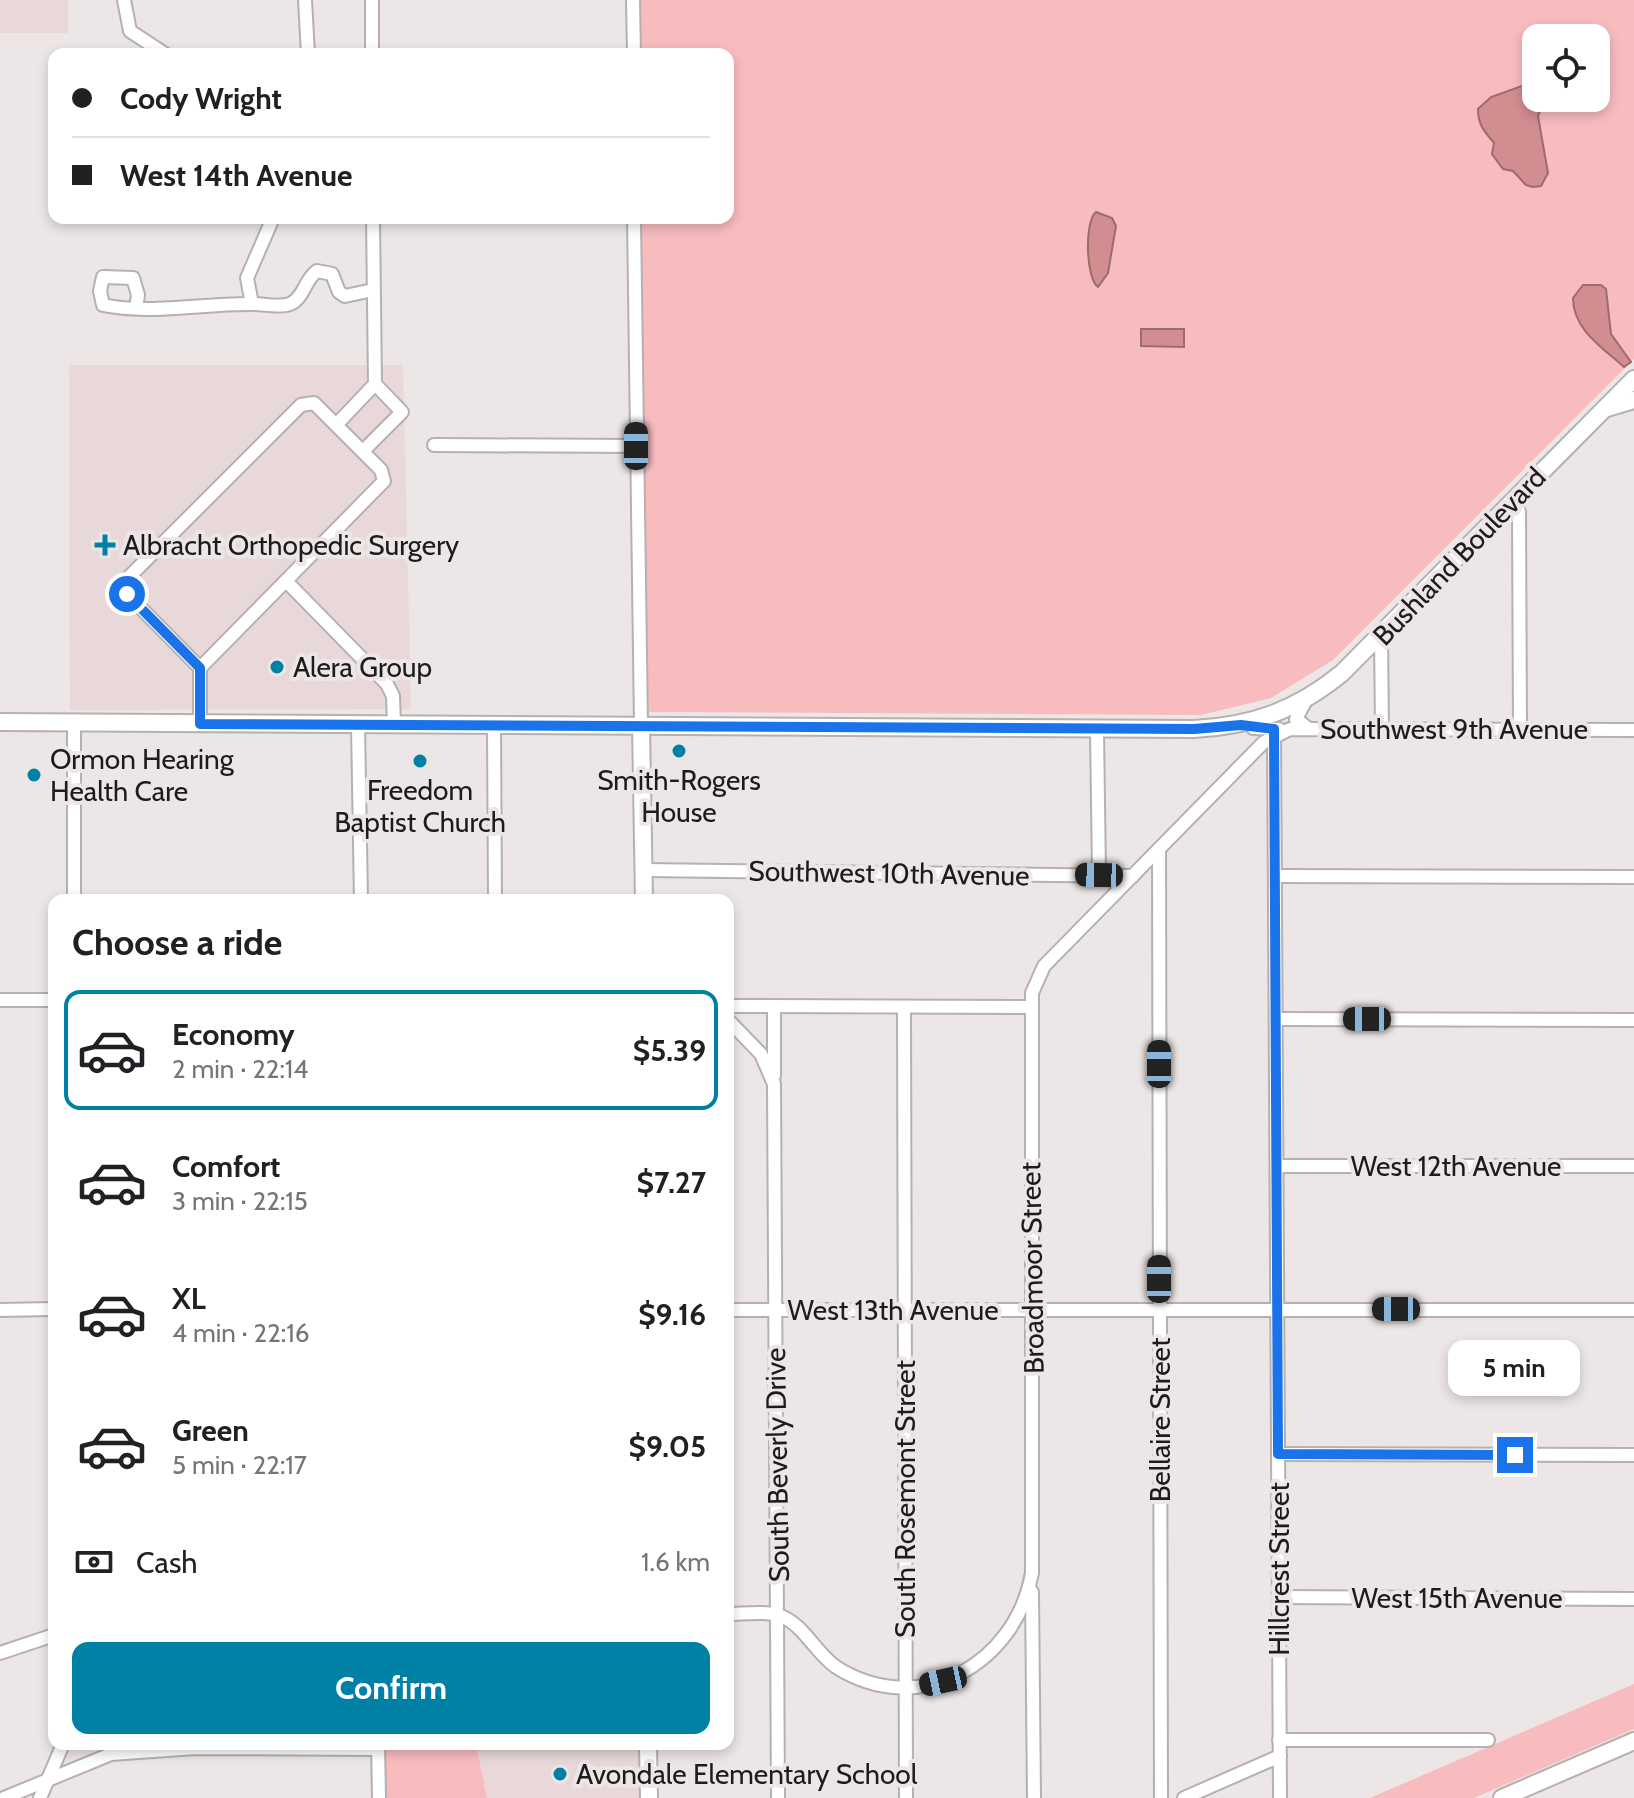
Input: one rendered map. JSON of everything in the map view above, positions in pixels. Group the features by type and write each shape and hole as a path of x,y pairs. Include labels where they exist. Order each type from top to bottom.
{"main road":[{"name":"Bushland Boulevard","path":"1273,726 1342,673 1634,379"},
{"path":"1602,411 1634,400"},
{"name":"Southwest 9th Avenue","path":"0,722 1097,729 1273,726"},
{"path":"641,725 644,894"},
{"path":"1502,1798 1521,1794 1634,1741"},
{"path":"648,1750 649,1798"}],"street":[{"path":"124,0 130,31 156,48"},
{"path":"305,0 308,48"},
{"path":"372,0 372,48"},
{"path":"633,0 634,48"},
{"path":"252,304 247,278 270,224"},
{"path":"363,451 402,412 375,384 373,224"},
{"path":"634,224 641,725"},
{"path":"136,308 252,304 285,306 295,301 310,276 317,271 332,274 339,292 345,296 373,290"},
{"path":"337,424 375,384"},
{"path":"200,668 382,486 383,473 314,403 301,405 126,578 127,594 200,668 200,724"},
{"path":"434,445 636,446"},
{"path":"1514,499 1519,512 1520,729"},
{"path":"286,581 387,684 393,696 394,725"},
{"path":"1381,635 1382,729"},
{"path":"1306,700 1296,719 1309,729"},
{"path":"74,723 74,894"},
{"path":"358,725 361,894"},
{"path":"494,725 495,894"},
{"name":"Southwest 9th Avenue","path":"1273,726 1290,729 1634,730"},
{"name":"Bushland Boulevard","path":"1044,966 1252,754 1273,726"},
{"name":"Hillcrest Street","path":"1273,726 1278,1019 1280,1798"},
{"path":"1247,727 1258,737 1252,754"},
{"path":"1097,729 1099,875"},
{"name":"Bellaire Street","path":"1159,849 1161,1798"},
{"name":"Southwest 10th Avenue","path":"644,870 1133,876"},
{"path":"1277,876 1634,877"},
{"name":"Broadmoor Street","path":"1034,1798 1030,1007 1044,966"},
{"path":"0,1000 48,1000"},
{"path":"734,1006 1030,1007"},
{"name":"South Beverly Drive","path":"774,1006 778,1798"},
{"name":"South Rosemont Street","path":"904,1007 906,1798"},
{"path":"1278,1019 1634,1020"},
{"name":"South Beverly Drive","path":"734,1026 761,1054 774,1084"},
{"name":"West 12th Avenue","path":"1278,1166 1634,1166"},
{"path":"0,1310 48,1309"},
{"name":"West 13th Avenue","path":"734,1310 1634,1310"},
{"path":"1278,1454 1634,1455"},
{"name":"Broadmoor Street","path":"905,1686 943,1681 984,1660 1012,1627 1028,1594 1032,1573"},
{"name":"West 15th Avenue","path":"1279,1597 1634,1599"},
{"path":"734,1614 778,1614 793,1622 808,1642 837,1668 874,1683 905,1686"},
{"path":"0,1653 48,1637"},
{"path":"1279,1740 1488,1740"},
{"path":"40,1798 60,1750"},
{"path":"4,1798 111,1754 167,1750"},
{"path":"378,1750 379,1798"},
{"path":"1184,1798 1280,1756"}],"shaded area":[{"path":"0,0 68,0 68,33 0,33"},
{"path":"639,0 1634,0 1634,359 1333,660 1271,698 1201,715 650,712 643,701 640,224 734,224 734,48 639,48"},
{"path":"1522,86 1522,112 1540,112 1548,173 1541,186 1526,185 1513,171 1503,169 1492,154 1494,143 1480,124 1478,115 1478,109 1491,97"},
{"path":"1096,212 1112,218 1116,226 1108,273 1098,287 1091,273 1088,250 1090,227"},
{"path":"1583,285 1601,285 1606,289 1611,334 1631,362 1624,367 1591,337 1578,320 1573,298"},
{"path":"1141,329 1184,329 1184,347 1141,346"},
{"path":"69,365 403,365 411,709 70,710"},
{"path":"1634,1684 1634,1729 1474,1798 1370,1798"},
{"path":"384,1750 477,1750 487,1798 384,1798"},
{"name":"Avondale Elementary School","path":"477,1750 639,1750 639,1798 487,1798"}],"place":[{"name":"Albracht Orthopedic Surgery","path":"105,545"},
{"name":"Alera Group","path":"277,667"},
{"name":"Smith-Rogers House","path":"679,751"},
{"name":"Freedom Baptist Church","path":"420,761"},
{"name":"Ormon Hearing Health Care","path":"34,775"},
{"name":"Avondale Elementary School","path":"560,1774"}],"route":[{"path":"127,594 200,668 200,724 1194,729 1247,725 1274,729 1278,1454 1515,1455"}]}
